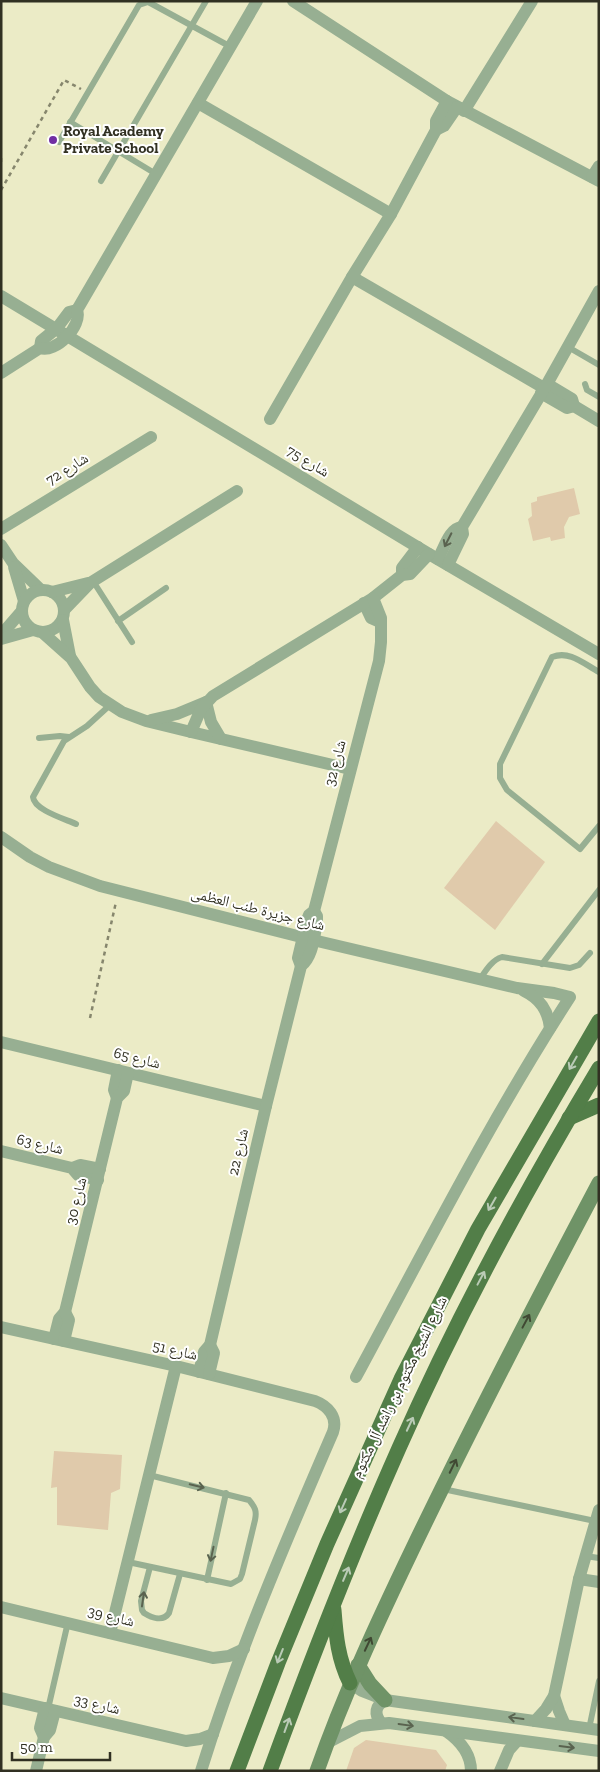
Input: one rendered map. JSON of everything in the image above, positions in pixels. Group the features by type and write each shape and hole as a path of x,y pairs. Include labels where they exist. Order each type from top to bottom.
{"main road":[{"name":"شارع الشيخ مكتوم بن راشد آل مكتوم","path":"237,1771 278,1663 327,1544 401,1379 478,1229 599,1021"},
{"name":"شارع الشيخ مكتوم بن راشد آل مكتوم","path":"270,1771 333,1604 400,1447 448,1344 535,1177 599,1068"},
{"path":"569,1118 599,1105"},
{"path":"333,1604 339,1657 350,1683"}],"street":[{"path":"1,372 40,348 45,350 51,348 69,335 78,317 77,310 257,1"},
{"path":"293,1 456,107 595,179 599,166"},
{"path":"270,419 352,277 391,214 436,130 444,126 532,1"},
{"path":"198,103 391,214"},
{"path":"352,277 544,388 572,399 574,406 599,421"},
{"path":"191,732 196,716 206,702 222,689 368,600 402,575 410,574 464,534 462,527 599,291"},
{"name":"شارع 75","path":"1,296 599,654"},
{"path":"40,348 41,341 57,328 69,312 77,310"},
{"name":"شارع 72","path":"1,529 151,437"},
{"path":"1,637 28,596 92,582 237,491"},
{"path":"1,545 13,563 46,591 58,596 63,603 71,658"},
{"path":"13,563 24,623 71,658 90,687 110,705 122,712 146,721 350,768"},
{"path":"1,637 55,629 64,615 92,582"},
{"name":"شارع 32","path":"308,938 318,919 314,911 379,661 381,642 380,622 371,618 368,600"},
{"path":"146,721 177,714 206,702"},
{"path":"206,702 211,722 221,739"},
{"name":"شارع جزيرة طنب العظمى","path":"1,836 24,853 49,867 83,881 517,988 570,997 550,1028"},
{"name":"شارع 22","path":"204,1373 204,1352 210,1345 301,966 308,960 308,938"},
{"name":"شارع جزيرة طنب العظمى","path":"517,988 529,993 542,1004 547,1011 550,1028"},
{"path":"356,1377 478,1152 550,1028"},
{"name":"شارع 65","path":"1,1042 266,1106"},
{"name":"شارع 30","path":"59,1340 59,1319 65,1312 99,1174 117,1098 114,1090 123,1072"},
{"name":"شارع 63","path":"1,1151 72,1168 80,1165 99,1174"},
{"path":"318,1771 350,1683 442,1489 492,1388 599,1183"},
{"name":"شارع 51","path":"1,1327 176,1366 315,1401 325,1406 334,1418 333,1432 281,1553 244,1649"},
{"path":"110,1633 176,1366"},
{"path":"535,1721 554,1696 579,1579 596,1521"},
{"path":"579,1579 599,1582"},
{"name":"شارع 39","path":"1,1607 213,1658 229,1656 244,1649"},
{"path":"202,1767 244,1649"},
{"path":"213,1658 224,1667 232,1680"},
{"path":"358,1665 370,1684 385,1700"},
{"path":"350,1683 373,1696 385,1700 594,1729"},
{"path":"554,1696 565,1725"},
{"name":"شارع 33","path":"1,1698 186,1741 200,1740 213,1734"},
{"path":"381,1723 376,1717 376,1710 379,1704 385,1700"},
{"path":"36,1771 44,1737 50,1730 49,1709"},
{"path":"327,1743 360,1726 381,1723 596,1749"},
{"path":"446,1731 463,1747 468,1756 471,1771"},
{"path":"500,1771 509,1750 516,1740"},
{"path":"186,1741 196,1751 202,1767"}],"lane":[{"path":"101,181 206,1"},
{"path":"59,142 139,4 148,2 231,47"},
{"path":"70,122 156,174"},
{"path":"568,346 599,365"},
{"path":"584,384 587,390 599,397"},
{"path":"92,582 132,642"},
{"path":"118,621 166,588"},
{"path":"599,672 567,654 559,654 552,657 508,746 500,764 499,773 501,782 507,790 580,849 599,826"},
{"path":"76,824 38,807 33,797 52,765 61,745 69,737 87,726 110,705"},
{"path":"39,738 69,737"},
{"path":"542,964 599,890"},
{"path":"480,979 492,962 499,957 570,968 579,965 590,953"},
{"path":"128,1562 231,1584 240,1579 255,1520 254,1506 249,1500 149,1475"},
{"path":"442,1489 596,1521"},
{"path":"207,1580 226,1493"},
{"path":"585,1556 599,1558"},
{"path":"150,1567 141,1606 144,1613 160,1619 169,1613 180,1574"},
{"path":"49,1709 68,1622"},
{"path":"594,1729 599,1681"}],"path":[{"path":"1,190 64,80 87,93"},
{"path":"90,1018 119,891"}],"building":[{"path":"574,488 580,514 569,517 564,527 565,538 551,541 550,537 533,541 528,519 532,516 531,503 537,501 537,497"},
{"path":"496,821 545,862 495,930 444,888"},
{"path":"54,1451 122,1455 120,1489 111,1493 108,1530 57,1525 57,1487 51,1488"},
{"path":"366,1740 436,1750 447,1765 445,1771 346,1771 354,1748"}],"place":[{"name":"Royal Academy Private School","path":"53,140"}]}
